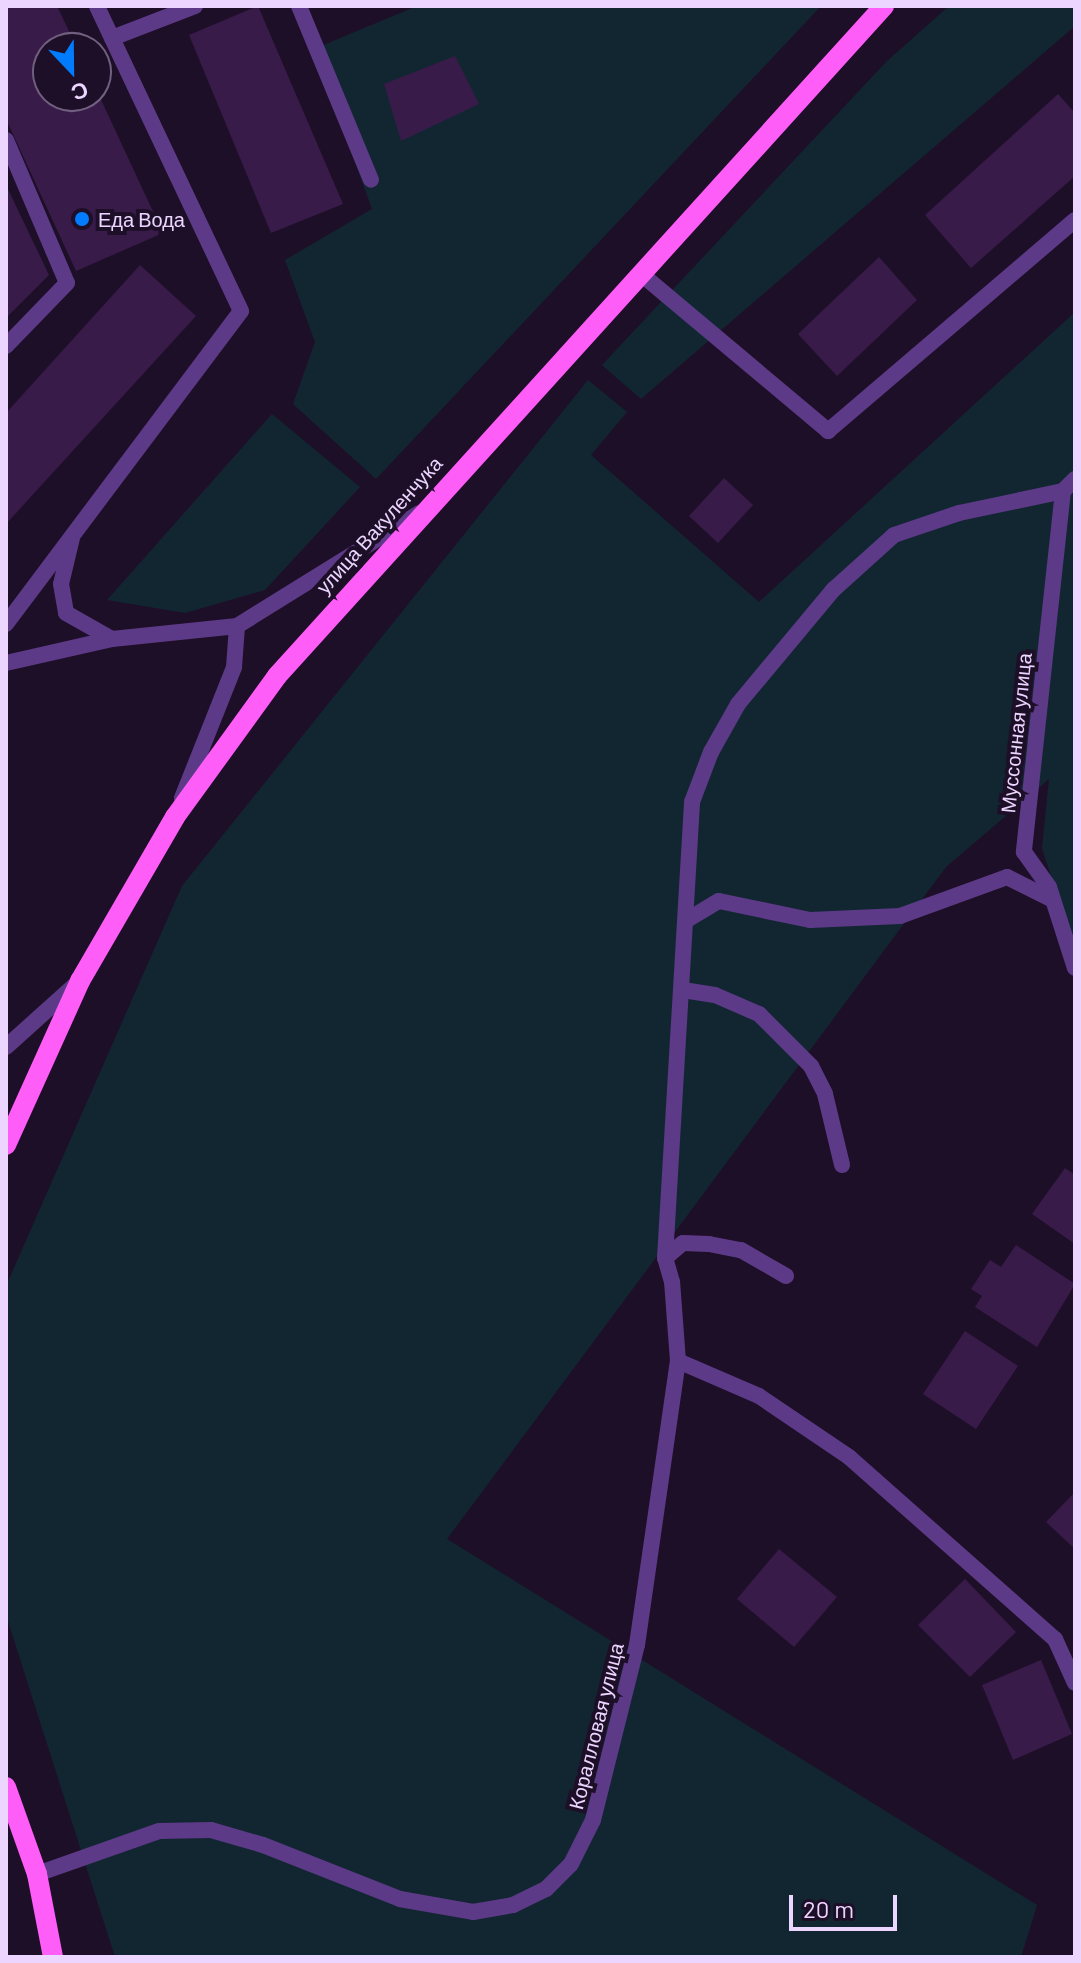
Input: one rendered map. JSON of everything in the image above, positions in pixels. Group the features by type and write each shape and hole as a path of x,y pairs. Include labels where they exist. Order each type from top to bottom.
{"main road":[{"name":"улица Вакуленчука","path":"6,1145 80,981 175,817 277,676 424,510 884,6"},
{"path":"6,1787 37,1874 53,1957"}],"street":[{"path":"97,6 109,32"},
{"path":"6,624 241,311 112,38 195,6"},
{"path":"299,6 371,180"},
{"path":"6,140 67,283 6,346"},
{"path":"640,273 828,431 1075,220"},
{"path":"665,1258 692,802 711,752 738,704 833,590 894,535 959,513 1069,485"},
{"name":"Муссонная улица","path":"1069,485 1024,852 1053,900 1075,968"},
{"path":"6,663 112,639 237,626 424,510"},
{"path":"74,531 61,584 66,613 112,639"},
{"path":"175,817 234,667 237,626"},
{"path":"687,920 719,901 810,920 900,916 1007,877 1053,900"},
{"path":"6,1047 80,981"},
{"path":"683,990 715,995 759,1014 811,1066 825,1094 842,1165"},
{"path":"665,1258 683,1243 709,1244 741,1250 786,1276"},
{"name":"Коралловая улица","path":"37,1874 159,1831 211,1830 263,1845 400,1899 438,1907 473,1912 513,1905 546,1889 571,1864 593,1820 634,1660 678,1361 672,1282 665,1258"},
{"path":"678,1361 759,1396 849,1457 1055,1639 1075,1683"}],"shaded area":[{"path":"417,6 821,6 376,479 293,404 315,342 285,260 372,209 314,49"},
{"path":"949,6 1075,6 1075,26 641,399 602,365 887,61"},
{"path":"1075,312 1075,952 1042,848 1049,779 946,867 447,1539 1037,1905 1021,1957 115,1957 6,1615 6,1286 182,886 588,380 627,412 591,455 759,602"},
{"path":"272,414 360,487 265,590 185,613 107,600"}],"building":[{"path":"6,6 57,6 69,32 32,32 32,112 107,112 163,233 76,271 6,119"},
{"path":"258,6 343,204 271,233 189,35"},
{"path":"455,56 479,104 401,141 384,84"},
{"path":"1058,94 1075,113 1075,176 971,268 925,215"},
{"path":"6,185 49,275 6,318"},
{"path":"879,257 917,300 837,376 798,334"},
{"path":"140,265 196,316 6,524 6,413"},
{"path":"724,478 753,505 718,543 689,516"},
{"path":"1065,1168 1075,1175 1075,1244 1032,1214"},
{"path":"1016,1245 1075,1284 1037,1347 975,1307 982,1296 971,1289 990,1260 1001,1267"},
{"path":"965,1331 1018,1366 976,1429 923,1394"},
{"path":"1075,1492 1075,1549 1046,1522"},
{"path":"779,1549 837,1597 794,1647 737,1599"},
{"path":"965,1579 1016,1632 970,1677 918,1625"},
{"path":"1041,1660 1072,1734 1013,1760 982,1685"}],"place":[{"name":"Еда Вода","path":"82,219"}]}
